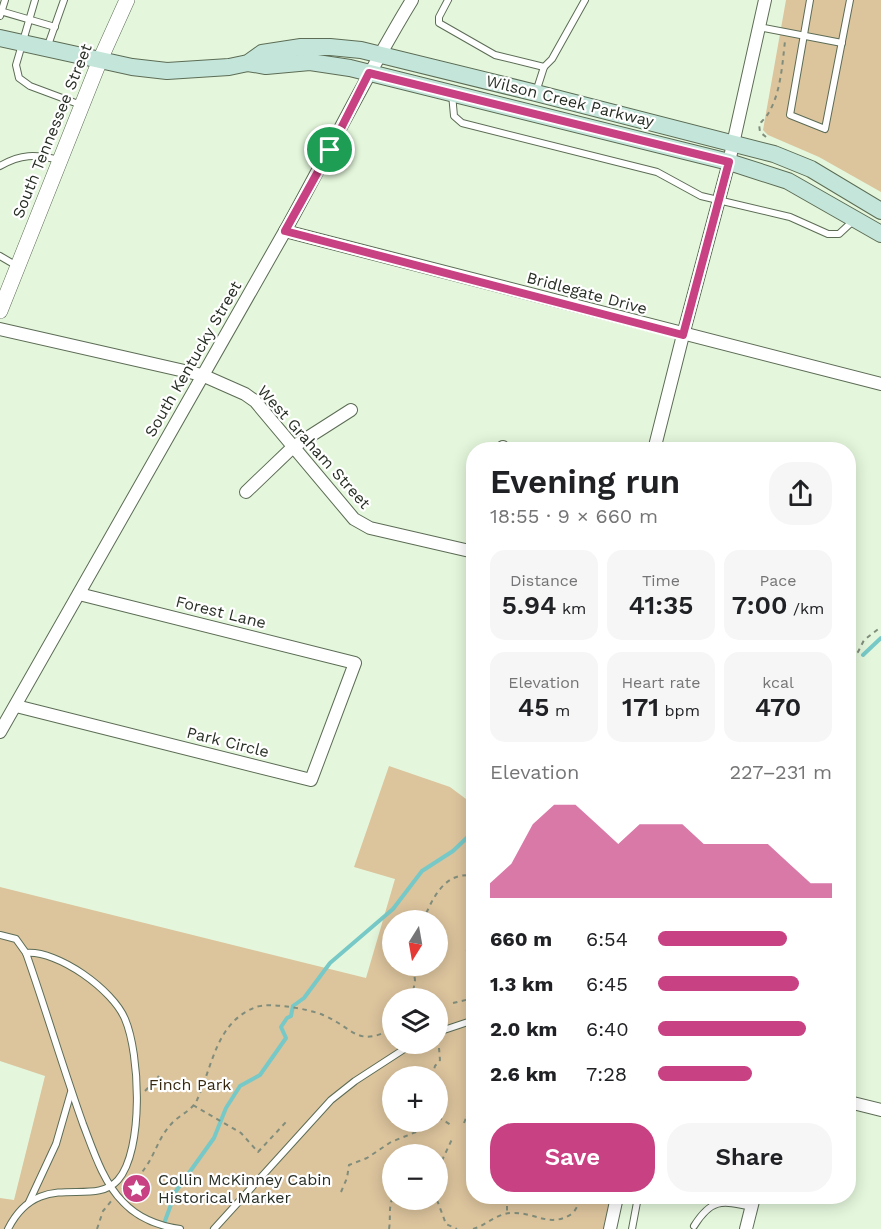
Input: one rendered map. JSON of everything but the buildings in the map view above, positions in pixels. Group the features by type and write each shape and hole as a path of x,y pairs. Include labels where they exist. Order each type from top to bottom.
{"main road":[{"name":"Wilson Creek Parkway","path":"0,38 145,69 179,72 248,63 266,66 310,62 369,73 729,162 788,181 881,234"},
{"name":"Wilson Creek Parkway","path":"248,63 262,53 301,47 344,48 379,54 774,154 800,164 881,211"}],"street":[{"name":"South Tennessee Street","path":"0,311 81,105 127,0"},
{"name":"South Kentucky Street","path":"0,732 285,231 379,54 412,0"},
{"path":"656,442 734,143 765,0"},
{"name":"Bridlegate Drive","path":"285,231 881,384"},
{"name":"West Graham Street","path":"0,329 202,375 245,394 255,401 354,519 370,528 466,550"},
{"path":"246,492 293,447 351,410"},
{"name":"Forest Lane","path":"79,594 355,663"},
{"name":"Park Circle","path":"16,706 311,780 355,663"},
{"path":"856,1104 881,1110"},
{"path":"610,1229 615,1204"},
{"path":"746,1229 752,1204"}],"lane":[{"path":"5,0 0,13 55,27"},
{"path":"35,0 16,70 24,83 81,105"},
{"path":"47,48 64,0"},
{"path":"448,0 439,17 439,23 495,55 544,67"},
{"path":"536,93 544,67 552,59 585,0"},
{"path":"810,0 790,115 825,129 850,0"},
{"path":"759,27 842,43"},
{"path":"452,94 454,116 462,123 657,172 701,195 790,217 828,234 839,234 854,220"},
{"path":"0,166 14,159 32,155 60,160"},
{"path":"0,256 17,266"},
{"path":"0,935 16,939 26,953 71,1091 110,1186 129,1208 146,1219 180,1229"},
{"path":"26,953 44,954 58,961 96,984 117,1006 125,1019 129,1035 136,1098 135,1139 131,1156 123,1173 110,1186 97,1190 46,1194 29,1202"},
{"path":"448,1029 466,1023"},
{"path":"214,1229 331,1100 396,1054"},
{"path":"8,1229 29,1202 56,1144 71,1091"},
{"path":"632,1229 637,1204"},
{"path":"694,1226 705,1209 713,1204"}],"path":[{"path":"856,653 864,640 881,627"},
{"path":"428,910 433,899 450,879 466,874"},
{"path":"453,1003 466,1000"},
{"path":"122,1190 145,1168 161,1136 196,1101 223,1035 236,1017 258,1006 279,1006 323,1014 350,1032 367,1037 382,1034"},
{"path":"136,1098 159,1076"},
{"path":"193,1105 241,1133 258,1152 286,1122"},
{"path":"464,1124 466,1118"},
{"path":"340,1192 347,1178 349,1165 367,1158 391,1142 416,1132"},
{"path":"448,1148 453,1137"},
{"path":"97,1229 103,1211 113,1198"},
{"path":"506,1204 507,1213"},
{"path":"473,1229 502,1214 516,1212 541,1223 553,1225 564,1222 579,1204"},
{"path":"388,1229 390,1210"},
{"path":"441,1210 446,1224 457,1229"}],"green space":[{"path":"786,0 881,0 881,192 819,157 768,135 763,130"},
{"name":"Finch Park","path":"389,766 450,787 466,799 466,1204 609,1204 603,1229 0,1229 0,1198 14,1200 45,1076 0,1061 0,887 366,978 382,923 382,976 448,976 448,910 386,910 395,879 354,867"}],"waterway":[{"path":"863,655 881,638"},
{"path":"162,1229 176,1191 214,1138 226,1108 240,1086 260,1075 286,1038 281,1027 291,1016 293,1006 304,998 330,963 393,909 422,871 453,851 466,839"}],"place":[{"name":"Collin McKinney Cabin Historical Marker","path":"137,1188"}],"route":[{"path":"369,73 729,162 683,335 285,231 330,150 369,73"}]}
